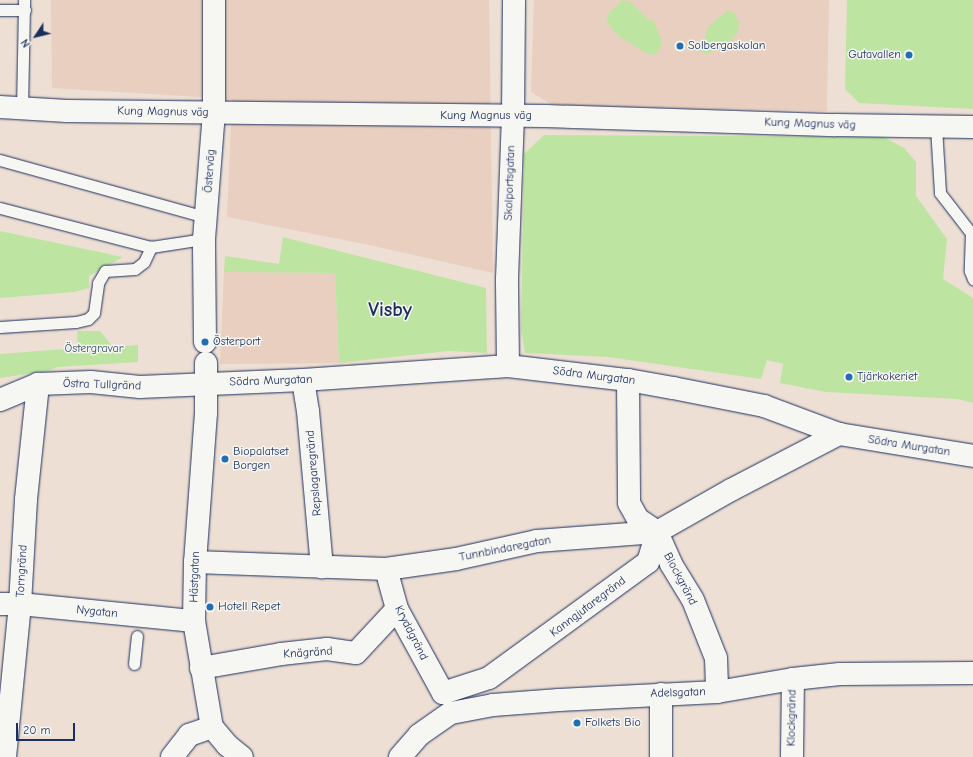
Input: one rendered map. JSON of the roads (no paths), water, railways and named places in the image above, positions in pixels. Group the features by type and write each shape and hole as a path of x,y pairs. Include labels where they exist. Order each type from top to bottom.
{"street":[{"name":"Österväg","path":"205,342 204,239 214,112 214,0"},
{"name":"Skolportsgatan","path":"508,366 507,279 513,117 514,0"},
{"name":"Kung Magnus väg","path":"0,107 22,109 513,117 545,116 973,127"},
{"name":"Södra Murgatan","path":"206,373 303,380 508,366 628,380 764,406 839,434 973,456"},
{"name":"Östra Tullgränd","path":"0,400 38,384 91,382 140,387 206,373"},
{"name":"Hästgatan","path":"206,373 195,562 194,621 212,727 227,746 242,757"},
{"name":"Repslagaregränd","path":"303,380 308,412 322,567"},
{"path":"628,380 630,503 638,519 657,532"},
{"name":"Torngränd","path":"5,757 10,604 26,499 38,384"},
{"name":"Tunnbindaregatan","path":"195,562 386,569 456,559 537,541 657,532 731,490 839,434"},
{"name":"Kanngjutaregränd","path":"443,693 489,678 648,562 657,532"},
{"name":"Blockgränd","path":"657,532 671,564 693,600 716,658 717,692"},
{"name":"Kryddgränd","path":"386,569 397,609 443,693"},
{"name":"Nygatan","path":"10,604 138,624 194,621"},
{"name":"Knägränd","path":"201,668 281,654 327,649 356,653 397,609"},
{"path":"501,670 508,703"},
{"name":"Adelsgatan","path":"400,757 419,735 451,713 508,703 717,692 793,679 840,674 973,673"},
{"name":"Klockgränd","path":"792,757 793,679"},
{"path":"661,757 662,694"},
{"path":"172,757 189,736 212,727"}],"lane":[{"path":"0,10 24,5 22,109"},
{"path":"936,127 940,193 972,233 970,271 973,279"},
{"path":"0,160 206,217"},
{"path":"0,208 151,247 204,239"},
{"path":"0,328 76,322 88,319 94,313 98,283 105,271 135,269 144,262 151,247"},
{"path":"134,664 138,624"}],"place":[{"name":"Solbergaskolan","path":"680,46"},
{"name":"Gutavallen","path":"909,55"},
{"name":"Österport","path":"205,342"},
{"name":"Tjärkokeriet","path":"849,377"},
{"name":"Biopalatset Borgen","path":"225,459"},
{"name":"Hotell Repet","path":"210,607"},
{"name":"Folkets Bio","path":"577,723"}],"district":[{"name":"Visby","path":"390,309"}],"park label":[{"name":"Östergravar","path":"94,349"}]}
